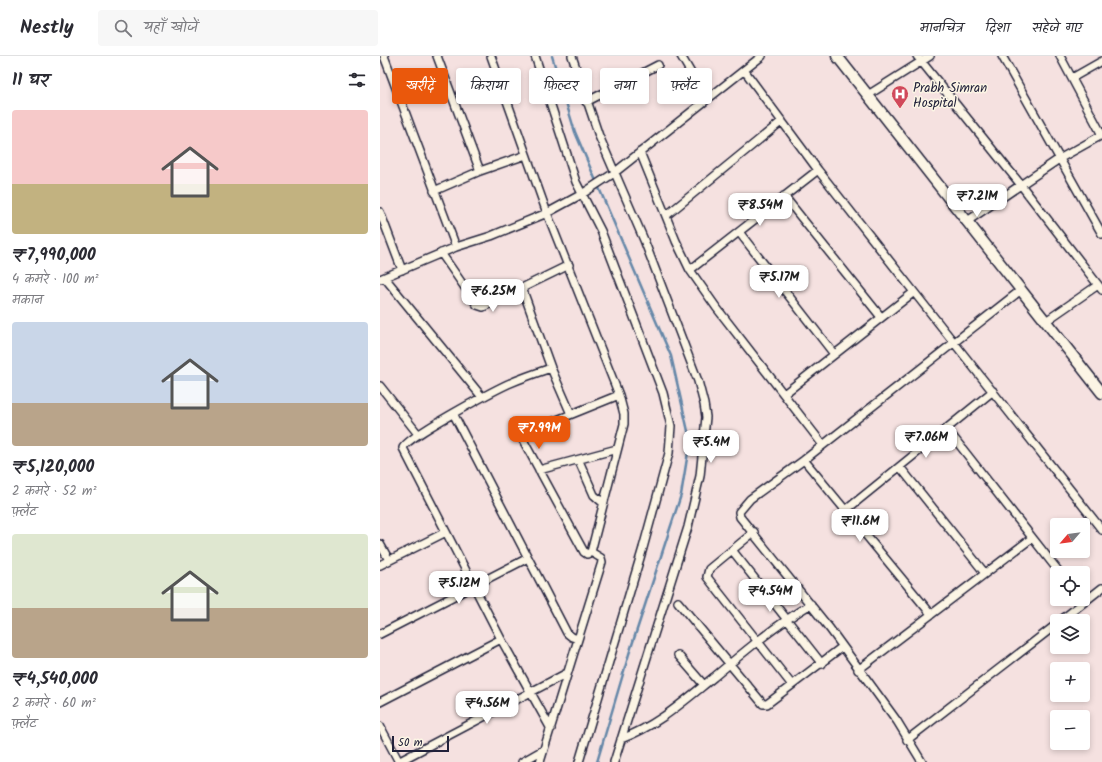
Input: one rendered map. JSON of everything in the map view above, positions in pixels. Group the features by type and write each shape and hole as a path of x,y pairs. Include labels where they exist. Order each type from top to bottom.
{"main road":[{"path":"837,56 966,222 1102,393"}],"street":[{"path":"384,56 456,247"},
{"path":"437,56 480,171"},
{"path":"491,56 547,213 569,265 619,395 624,414 624,424 591,552"},
{"path":"535,56 569,161 601,231 663,393 672,426 669,454 579,762"},
{"path":"572,56 576,68"},
{"path":"681,56 688,68"},
{"path":"482,397 382,278 456,247 492,236 547,213 584,193 612,174 762,56"},
{"path":"868,95 919,59 930,56"},
{"path":"1002,56 1102,234"},
{"path":"966,222 1059,159 1102,135 1060,56"},
{"path":"919,59 1021,185 1100,288 1046,321"},
{"path":"1072,78 1102,61"},
{"path":"592,99 658,65"},
{"path":"744,70 818,170 1102,530"},
{"path":"587,104 612,174 644,240 696,374 706,417 700,476 688,527 614,762"},
{"path":"667,215 782,121"},
{"path":"640,152 667,215 676,241 690,270 716,307 823,445"},
{"path":"434,191 480,171 526,155"},
{"path":"690,270 818,170"},
{"path":"784,196 881,317"},
{"path":"380,212 402,270"},
{"path":"739,232 834,354"},
{"path":"442,254 461,283 480,306 486,306 569,265"},
{"path":"522,288 551,368 571,414"},
{"path":"922,762 907,740 897,721 858,670 811,604 754,532 740,517 740,510 755,495 804,460 1021,290"},
{"path":"784,394 914,292"},
{"path":"551,368 507,384 482,397 454,415 418,434 404,444 403,450 529,692 551,729"},
{"path":"380,386 418,434"},
{"path":"846,510 993,391"},
{"path":"540,762 602,562 601,558 591,552 589,554 584,552 523,440 523,434 619,395"},
{"path":"454,415 567,633 578,639"},
{"path":"947,429 1054,566"},
{"path":"539,470 579,461 617,449"},
{"path":"804,460 931,614"},
{"path":"579,461 594,495 603,503"},
{"path":"900,467 984,572"},
{"path":"380,565 446,532"},
{"path":"754,532 709,569 707,577 756,642 792,685"},
{"path":"858,670 984,572 1032,538"},
{"path":"380,544 389,560"},
{"path":"732,550 822,664"},
{"path":"380,634 528,558"},
{"path":"1090,596 1102,588"},
{"path":"678,602 763,704 767,704 822,664 842,647"},
{"path":"621,739 644,730 677,708 756,642 786,619 811,604"},
{"path":"1068,614 1076,606"},
{"path":"907,740 1050,629"},
{"path":"380,702 501,639"},
{"path":"678,655 704,685"},
{"path":"380,726 399,762 567,673"},
{"path":"522,762 543,750"}],"waterway":[{"path":"552,56 575,132 671,356 690,440 681,495 629,654 597,762"}],"place":[{"name":"Prabh Simran Hospital","path":"900,109"}]}
